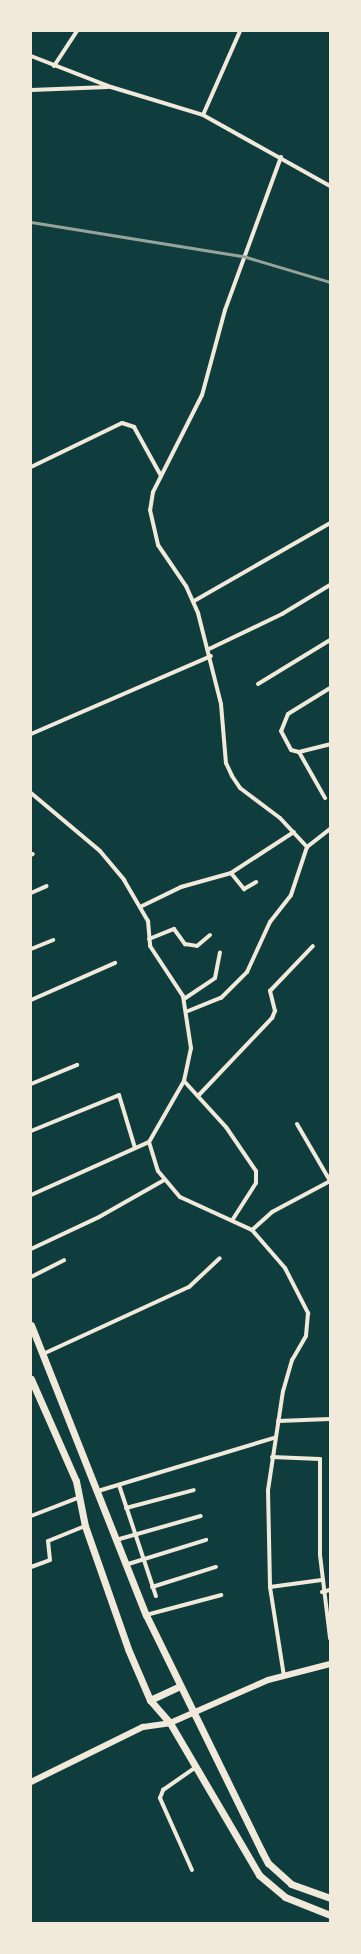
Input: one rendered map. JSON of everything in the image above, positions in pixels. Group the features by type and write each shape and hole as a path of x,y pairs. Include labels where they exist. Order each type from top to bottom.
{"main road":[{"path":"31,1325 44,1354 98,1491 115,1540 146,1615 268,1863 291,1884 330,1898"},
{"path":"31,1379 80,1497 85,1526 150,1700 170,1723 259,1875 285,1897 330,1915"},
{"path":"150,1700 180,1686"}],"street":[{"path":"54,66 77,31"},
{"path":"203,115 240,31"},
{"path":"31,56 111,87 203,115 281,157 330,186"},
{"path":"31,90 111,87"},
{"path":"281,157 225,310 202,395 153,492 152,528 158,545 194,601 211,656 223,711 226,763 232,776 240,788 294,832 307,846"},
{"path":"31,467 122,423 134,427 161,476"},
{"path":"194,601 330,522"},
{"path":"209,649 282,614 330,585"},
{"path":"258,684 330,640"},
{"path":"31,734 211,656"},
{"path":"325,798 299,752 284,742 283,721 295,708 330,688"},
{"path":"299,752 330,744"},
{"path":"31,793 100,851 140,907 148,921 149,939 184,999 188,1011 191,1048 184,1081 149,1142 31,1195"},
{"path":"188,1011 221,998 247,972 270,922 291,895 307,846 330,829"},
{"path":"140,907 181,887 231,873 294,832"},
{"path":"231,873 244,889 256,882"},
{"path":"31,893 47,886"},
{"path":"149,939 174,929 185,944 197,946 210,935"},
{"path":"31,949 53,940"},
{"path":"198,1096 272,1018 275,1011 270,991 313,946"},
{"path":"184,999 215,978 220,952"},
{"path":"31,1000 115,963"},
{"path":"31,1084 77,1065"},
{"path":"184,1081 240,1146 258,1177 233,1219"},
{"path":"31,1131 119,1094 135,1148"},
{"path":"252,1230 272,1212 330,1181 297,1124"},
{"path":"149,1142 151,1155 164,1180 195,1206 233,1219 252,1230 299,1290 308,1319 306,1336 287,1375 274,1438 267,1522 270,1587 284,1676"},
{"path":"31,1250 99,1217 164,1180"},
{"path":"44,1354 189,1287 220,1258"},
{"path":"31,1277 64,1260"},
{"path":"278,1420 330,1419"},
{"path":"98,1491 274,1438"},
{"path":"272,1457 320,1459 322,1592 330,1638"},
{"path":"118,1484 156,1596"},
{"path":"126,1508 194,1490"},
{"path":"31,1516 80,1497"},
{"path":"115,1540 201,1516"},
{"path":"31,1567 50,1560 48,1541 85,1526"},
{"path":"125,1565 206,1540"},
{"path":"152,1587 216,1568"},
{"path":"270,1587 322,1580"},
{"path":"322,1592 330,1590"},
{"path":"146,1615 221,1595"},
{"path":"31,1782 143,1726 170,1723 193,1711 284,1676 330,1664"},
{"path":"192,1870 160,1798 163,1790 196,1768"}],"railway":[{"path":"31,222 246,257 330,282"}]}
